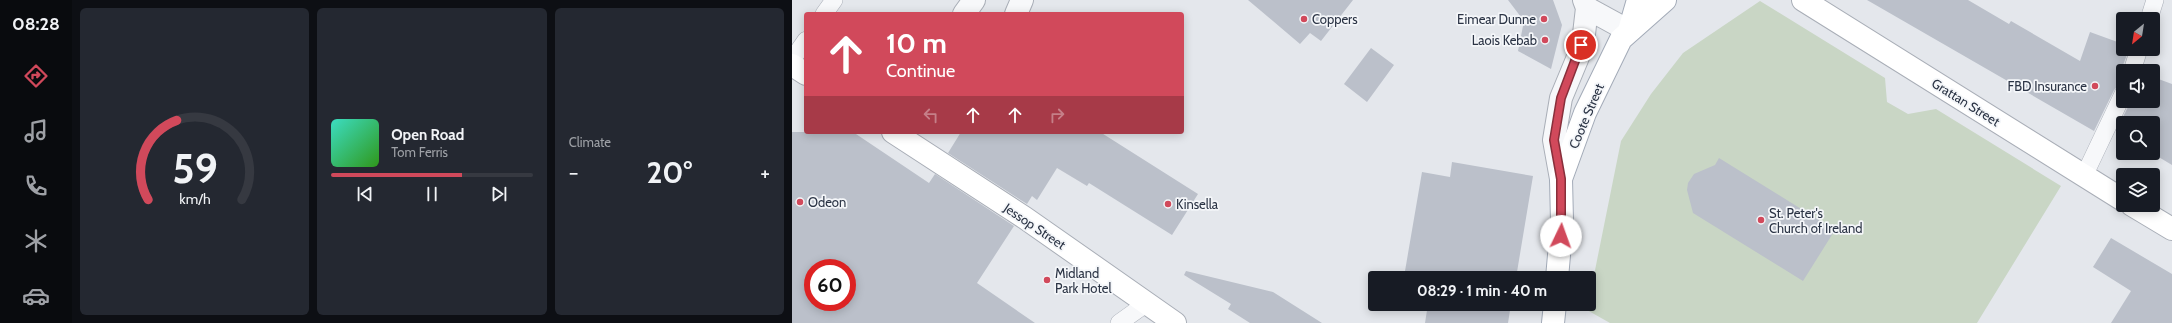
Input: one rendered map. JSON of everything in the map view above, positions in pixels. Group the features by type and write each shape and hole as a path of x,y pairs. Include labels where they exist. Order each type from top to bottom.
{"main road":[{"name":"Coote Street","path":"1629,31 1638,0"},
{"name":"Coote Street","path":"1558,271 1562,222 1561,179 1585,113 1621,39 1665,0"},
{"name":"Grattan Street","path":"1807,1 2116,196"},
{"path":"792,64 804,73"},
{"name":"Jessop Street","path":"907,136 1175,323"},
{"path":"2144,212 2172,229"},
{"path":"1553,323 1554,311"}],"street":[{"path":"965,12 974,0"},
{"path":"1017,12 1022,0"},
{"path":"1561,179 1554,140 1561,98 1578,57 1584,34 1586,4 1629,31"}],"lane":[{"path":"825,12 834,0"},
{"path":"2151,12 2155,0"},
{"path":"792,60 804,43"},
{"path":"2084,176 2116,108"},
{"path":"1119,323 1147,303"}],"green space":[{"path":"1760,1 1885,78 1887,102 1908,114 1936,109 2061,186 1977,323 1610,323 1589,311 1596,311 1595,271 1621,141 1651,94 1683,53"}],"building":[{"name":"Coppers","path":"1248,0 1353,0 1321,41 1310,33 1300,44"},
{"path":"1508,0 1553,0 1562,25 1551,69 1518,51 1524,21"},
{"path":"1867,0 1968,0 2009,24 2011,21 2080,61 2090,32 2116,41 2116,56 2126,56 2123,64 2116,64 2116,88 2094,131"},
{"path":"1371,48 1394,65 1367,102 1344,84"},
{"path":"2160,80 2172,84 2172,165 2160,158 2160,116 2124,116 2128,108 2160,108"},
{"path":"792,132 804,132 804,134 856,134 929,183 935,174 1014,226 977,283 1035,323 792,323"},
{"path":"960,134 1103,134 1198,194 1172,235 1089,183 1087,186 1057,168 1037,200 1032,196 1027,204 948,153"},
{"name":"St. Peter's Church of Ireland","path":"1719,158 1835,230 1803,281 1693,213 1687,190 1688,183 1694,174 1715,165"},
{"path":"1452,162 1533,176 1517,271 1405,271 1422,172 1450,177"},
{"path":"2111,238 2172,274 2172,323 2111,323 2131,291 2093,267"},
{"path":"1186,271 1273,292 1322,323 1250,323 1228,309 1231,304 1184,275"},
{"path":"1427,311 1510,311 1508,323 1425,323"}],"place":[{"name":"Coppers","path":"1304,19"},
{"name":"Eimear Dunne","path":"1544,19"},
{"name":"Laois Kebab","path":"1545,40"},
{"name":"FBD Insurance","path":"2095,86"},
{"name":"Odeon","path":"800,202"},
{"name":"Kinsella","path":"1168,204"},
{"name":"St. Peter's Church of Ireland","path":"1761,220"},
{"name":"Midland Park Hotel","path":"1047,280"}],"route":[{"path":"1561,236 1561,179 1554,140 1561,98 1578,57 1581,45"}]}
